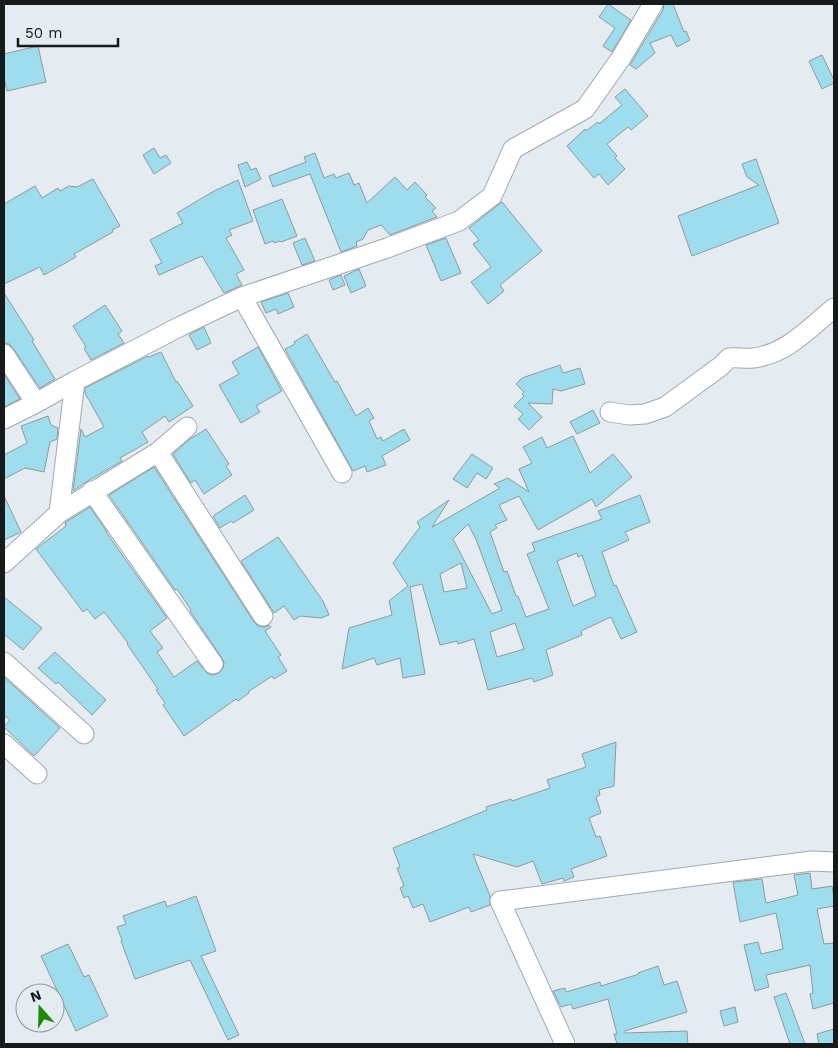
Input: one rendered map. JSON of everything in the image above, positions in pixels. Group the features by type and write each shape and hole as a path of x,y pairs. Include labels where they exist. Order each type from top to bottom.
{"street":[{"path":"4,419 181,326 242,297 387,248 459,221 492,196 513,149 585,109 621,58 653,4"},
{"path":"242,297 342,473"},
{"path":"610,412 629,415 645,414 665,407 729,358 751,358 777,353 795,341 834,308"},
{"path":"4,354 36,403"},
{"path":"59,513 75,381"},
{"path":"4,563 59,513 158,452 187,427"},
{"path":"158,452 263,616"},
{"path":"92,491 213,664"},
{"path":"4,662 84,734"},
{"path":"4,744 38,774"},
{"path":"565,1044 500,901 812,861 834,862"}],"building":[{"path":"608,4 631,20 612,52 603,46 615,28 599,17"},
{"path":"664,4 673,4 684,32 686,31 690,40 677,47 671,35 650,43 655,53 636,69 630,65 663,10"},
{"path":"38,46 46,82 7,91 4,77 4,54"},
{"path":"822,55 834,83 822,89 809,61"},
{"path":"625,89 648,116 631,130 628,127 607,144 617,156 615,158 625,169 608,185 599,174 594,178 567,146 585,129 586,131 598,122 599,124 622,105 615,97"},
{"path":"154,148 160,158 166,155 171,163 154,174 143,155"},
{"path":"315,153 324,178 334,174 336,178 349,173 354,185 359,183 367,203 395,177 407,190 415,182 427,195 425,197 436,208 432,211 437,217 390,235 381,225 368,230 363,239 356,242 357,246 341,252 310,174 273,187 269,176 306,162 304,157"},
{"path":"756,159 779,223 692,256 678,216 759,185 747,177 742,164"},
{"path":"247,162 251,170 256,168 261,179 245,187 238,165"},
{"path":"93,179 120,226 74,254 76,257 44,275 40,267 4,284 4,204 35,186 42,198 58,188 60,191 69,186 77,187"},
{"path":"238,180 253,221 229,230 232,235 226,238 244,270 236,274 242,285 224,293 202,256 159,275 155,266 162,263 150,240 183,223 177,213 214,191"},
{"path":"282,199 297,236 281,242 274,243 273,241 265,244 253,210"},
{"path":"502,202 542,251 500,285 504,291 488,304 471,282 491,267 473,244 479,240 469,228"},
{"path":"305,238 315,261 302,265 293,243"},
{"path":"446,238 461,273 441,281 426,245"},
{"path":"359,269 366,286 351,293 344,276"},
{"path":"341,275 345,285 333,290 329,280"},
{"path":"4,293 34,340 32,341 55,379 40,388 13,348 9,344 4,343"},
{"path":"288,293 294,307 278,314 276,309 266,313 261,302"},
{"path":"105,305 122,331 118,334 124,343 91,360 84,348 86,347 73,326"},
{"path":"204,327 211,343 197,350 189,335"},
{"path":"307,334 335,382 337,381 356,416 368,408 374,418 369,421 377,439 381,437 383,441 404,429 410,440 382,456 386,465 367,472 365,466 353,471 285,349 295,344 294,342"},
{"path":"258,347 282,391 256,406 260,412 241,423 219,385 239,374 232,362"},
{"path":"161,352 176,382 193,406 169,422 165,416 142,432 148,442 120,458 122,461 73,491 81,429 85,437 104,427 85,393 85,388 148,356"},
{"path":"560,365 563,373 580,368 585,384 561,391 553,389 552,404 528,403 542,417 529,430 518,419 523,414 514,406 524,396 522,394 524,392 516,384 522,378"},
{"path":"4,374 20,399 4,407"},
{"path":"593,410 600,423 577,434 570,422"},
{"path":"48,416 51,425 58,428 57,439 50,442 44,472 25,468 4,479 4,455 27,443 21,426"},
{"path":"206,429 229,464 226,466 232,475 204,494 195,480 191,483 173,454 190,439"},
{"path":"573,436 590,473 613,454 632,477 596,507 592,499 538,530 519,496 499,505 507,520 495,525 497,528 490,532 504,572 507,571 526,617 549,609 527,554 535,551 532,543 602,519 598,511 640,495 650,522 625,532 629,540 602,552 614,586 616,585 637,632 621,639 611,617 581,631 582,635 546,650 553,675 534,682 532,678 488,690 474,639 458,644 457,641 440,645 422,584 410,587 425,674 403,678 400,658 377,665 374,658 342,669 349,628 392,615 389,601 408,586 393,563 420,527 417,522 449,500 432,527 500,488 494,484 508,478 529,492 519,469 532,463 523,447 542,437 547,448","holes":["468,524 476,539 502,610 492,614 453,539","577,553 578,557 582,555 596,596 573,606 557,561","461,563 467,588 444,592 440,574","515,623 524,649 497,657 490,632"]},
{"path":"472,454 493,468 486,479 477,473 467,488 453,479"},
{"path":"154,467 254,622 258,626 264,627 269,625 271,627 265,631 281,655 278,657 287,671 274,679 272,676 238,701 236,699 184,736 163,705 165,703 156,690 158,689 128,643 104,612 95,619 87,609 83,612 36,549 66,526 66,522 90,507 167,618 150,631 163,648 157,652 174,677 197,661 208,674 219,673 224,663 222,658 177,589 175,590 109,495"},
{"path":"245,495 254,510 233,523 231,521 220,528 213,516"},
{"path":"4,496 21,532 4,540"},
{"path":"278,537 323,601 329,615 321,618 300,616 294,620 284,606 274,613 241,561"},
{"path":"4,597 42,628 23,650 4,634"},
{"path":"55,652 106,700 92,715 58,682 56,684 38,668"},
{"path":"4,677 60,728 34,756 4,727 10,720 4,715"},
{"path":"616,742 614,786 599,790 600,795 596,797 601,813 589,818 596,837 600,836 607,856 571,869 574,877 564,881 563,878 542,884 533,861 517,867 473,854 490,896 490,905 471,912 469,907 430,922 423,904 413,908 408,896 404,898 400,888 404,886 397,868 400,867 393,848 487,810 486,807 511,799 512,801 550,788 547,780 586,767 582,754"},
{"path":"810,873 812,889 832,886 834,898 834,906 817,909 824,944 834,943 834,1003 813,1009 810,994 813,993 810,965 766,975 769,987 755,991 744,945 758,942 761,954 783,949 776,913 740,922 733,882 762,879 766,903 798,895 794,875"},
{"path":"196,896 216,951 201,956 239,1035 228,1040 190,960 135,979 117,927 126,924 123,916 165,901 167,907"},
{"path":"68,944 84,977 89,975 108,1016 76,1031 65,1007 65,983 54,983 41,956"},
{"path":"658,966 664,985 677,981 687,1012 625,1031 625,1033 687,1031 688,1044 617,1044 614,1034 617,1034 608,999 573,1009 571,1004 561,1007 553,991 565,988 566,992 600,982 601,986"},
{"path":"786,993 805,1044 790,1044 774,997"},
{"path":"735,1007 738,1022 724,1026 720,1011"},
{"path":"834,1029 834,1044 819,1044 817,1034"}]}
